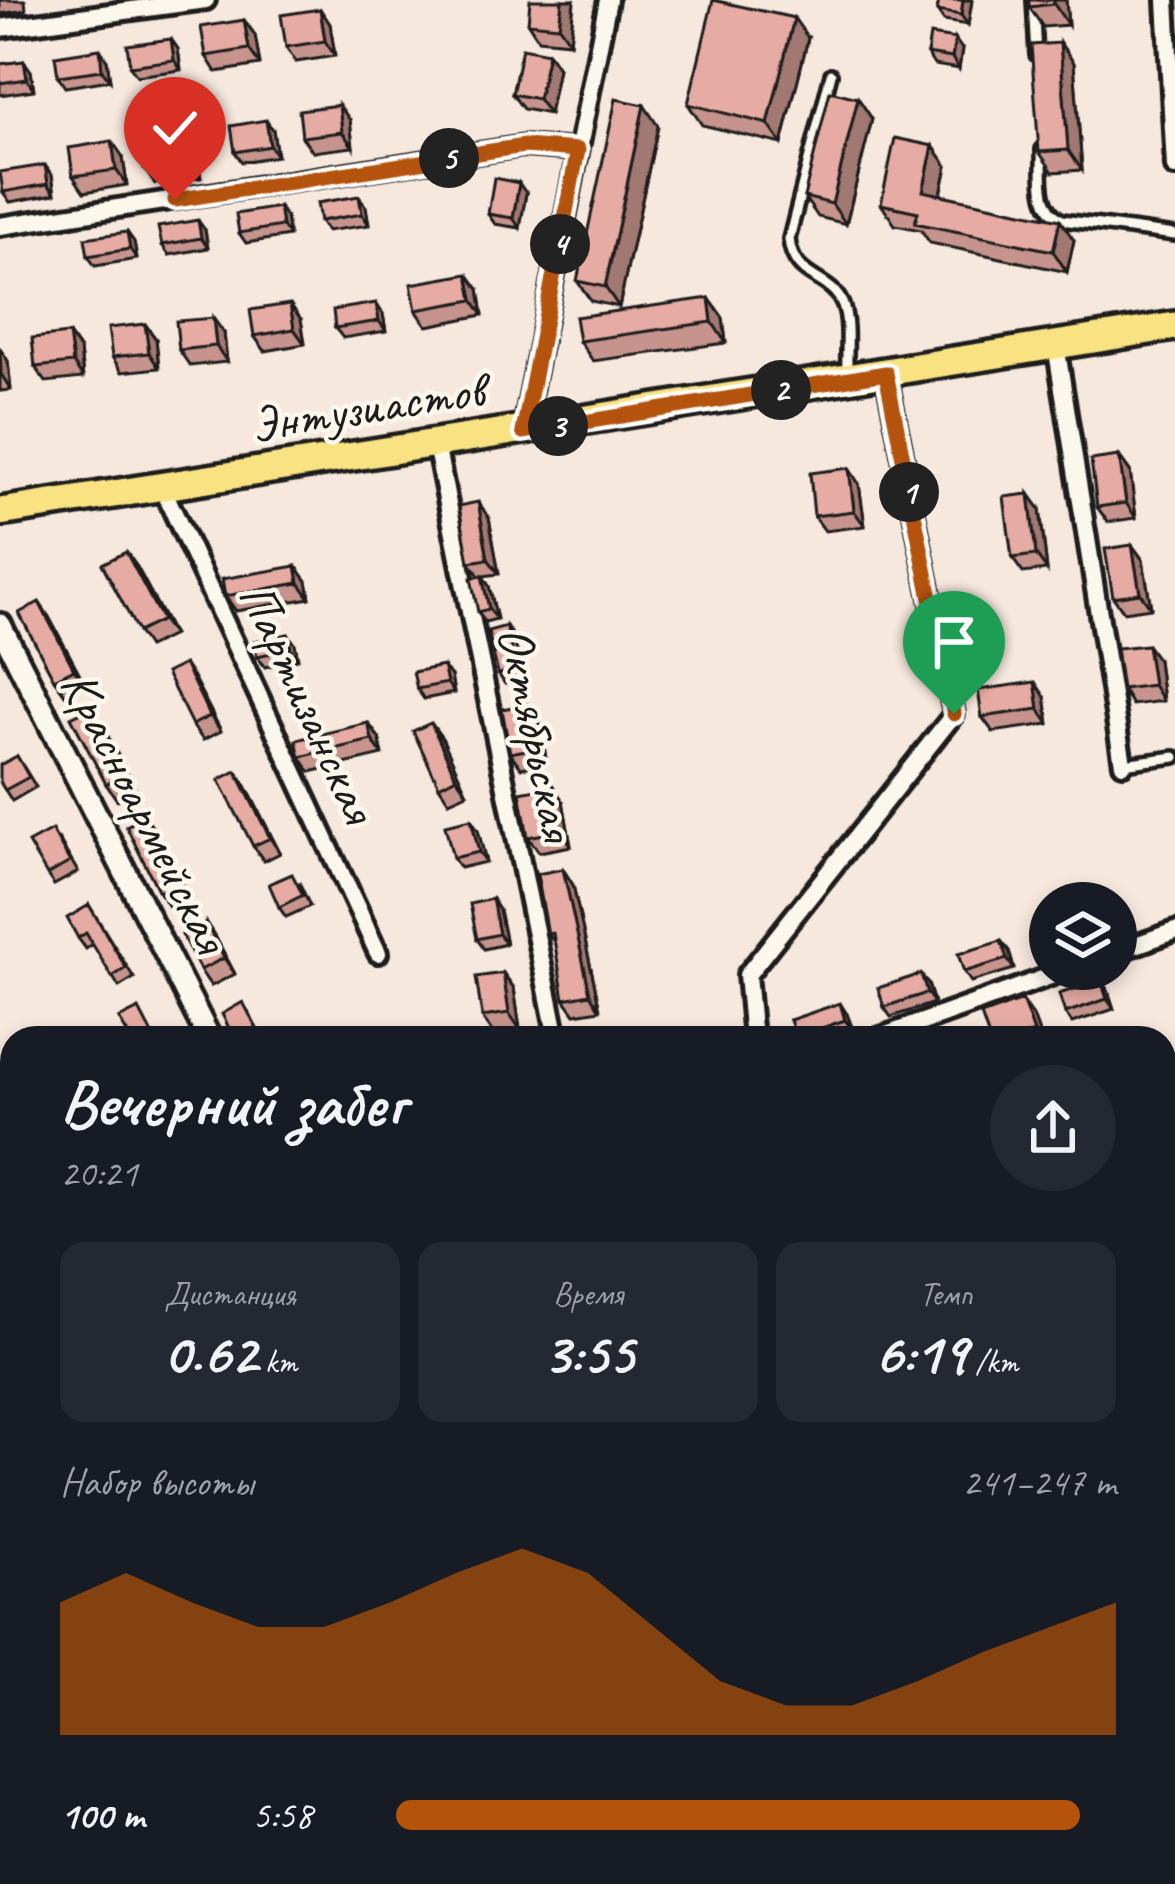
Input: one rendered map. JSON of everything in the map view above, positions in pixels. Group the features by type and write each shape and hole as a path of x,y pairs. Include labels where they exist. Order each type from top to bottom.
{"main road":[{"name":"Энтузиастов","path":"0,512 1175,326"}],"street":[{"path":"0,28 206,0"},
{"path":"523,432 608,0"},
{"path":"1166,0 1175,166"},
{"path":"0,226 524,146 578,150"},
{"path":"1056,345 1123,764"},
{"path":"752,1026 747,975 954,714 886,373"},
{"name":"Октябрьская","path":"436,445 554,1026"},
{"name":"Партизанская","path":"162,487 378,953"},
{"name":"Красноармейская","path":"0,625 203,1026"},
{"path":"1137,945 1175,931"},
{"path":"911,1026 1029,984"}],"lane":[{"path":"1034,0 1037,68"},
{"path":"831,74 789,239 790,256 805,273 833,290 844,307 847,379"},
{"path":"1041,136 1049,213 1062,220 1175,235"},
{"path":"1123,764 1175,757"}],"building":[{"path":"530,0 562,0 559,26 528,23"},
{"path":"713,0 794,18 768,124 688,104"},
{"path":"939,0 963,0 961,15 937,11"},
{"path":"1029,0 1054,0 1054,4 1029,7"},
{"path":"320,9 325,41 286,47 281,15"},
{"path":"244,20 249,49 206,56 201,27"},
{"path":"930,35 955,39 952,58 927,54"},
{"path":"171,39 174,60 130,66 127,45"},
{"path":"1060,43 1068,150 1039,152 1031,45"},
{"path":"522,48 548,53 538,99 512,94"},
{"path":"100,49 102,70 58,76 55,56"},
{"path":"24,61 27,79 0,83 0,64"},
{"path":"830,91 858,98 832,204 804,197"},
{"path":"616,99 644,105 605,287 577,281"},
{"path":"339,105 342,132 302,137 299,110"},
{"path":"266,120 270,146 235,152 231,126"},
{"path":"187,138 190,162 144,169 140,144"},
{"path":"895,138 933,146 923,191 1060,220 1053,251 915,223 918,212 881,204"},
{"path":"112,141 116,170 73,176 69,148"},
{"path":"45,165 48,184 3,192 0,172"},
{"path":"494,178 519,183 513,218 488,214"},
{"path":"359,196 362,214 320,221 317,203"},
{"path":"279,207 282,226 239,233 236,214"},
{"path":"198,220 201,238 162,245 158,227"},
{"path":"127,232 130,249 88,256 85,238"},
{"path":"468,274 473,300 416,310 411,284"},
{"path":"709,298 712,322 579,341 575,317"},
{"path":"376,303 379,321 335,328 333,310"},
{"path":"290,304 294,329 254,336 250,310"},
{"path":"213,318 216,346 179,350 176,321"},
{"path":"145,324 149,353 112,357 108,328"},
{"path":"69,334 73,363 35,367 32,338"},
{"path":"1119,456 1126,503 1097,507 1091,460"},
{"path":"849,468 854,511 814,516 810,473"},
{"path":"1029,494 1036,555 1012,558 1004,497"},
{"path":"478,502 488,559 469,562 459,506"},
{"path":"1132,545 1140,593 1113,597 1105,549"},
{"path":"126,552 162,620 138,632 102,564"},
{"path":"296,566 299,583 225,596 222,579"},
{"path":"482,576 489,609 478,612 471,578"},
{"path":"39,602 74,669 54,679 19,613"},
{"path":"506,626 516,670 498,674 488,631"},
{"path":"288,634 291,649 257,656 254,641"},
{"path":"1147,645 1153,685 1122,689 1116,648"},
{"path":"184,664 210,716 192,725 166,673"},
{"path":"443,666 447,683 417,689 413,672"},
{"path":"1035,682 1039,709 982,717 978,690"},
{"path":"528,704 536,748 510,753 502,709"},
{"path":"90,708 125,775 106,784 71,717"},
{"path":"368,723 372,740 300,757 296,740"},
{"path":"431,723 456,777 439,786 413,731"},
{"path":"17,756 29,777 5,790 0,765"},
{"path":"236,771 270,838 253,846 219,780"},
{"path":"553,786 560,831 528,837 520,792"},
{"path":"145,817 178,883 159,892 126,826"},
{"path":"471,819 479,852 453,858 445,825"},
{"path":"52,830 70,862 47,875 28,843"},
{"path":"563,869 590,994 564,999 537,874"},
{"path":"292,874 303,895 279,907 269,884"},
{"path":"492,899 499,934 477,939 470,904"},
{"path":"89,905 126,968 112,977 86,933 78,938 67,918"},
{"path":"206,923 224,958 200,970 182,935"},
{"path":"1001,941 1007,959 964,972 958,954"},
{"path":"503,973 509,1013 482,1017 476,977"},
{"path":"921,974 927,993 884,1007 878,988"},
{"path":"1104,990 1107,999 1065,1013 1059,994"},
{"path":"1022,1000 1032,1026 985,1026 981,1015"},
{"path":"243,1002 256,1026 228,1026 222,1014"},
{"path":"840,1003 845,1020 828,1026 792,1026 790,1020"},
{"path":"139,1009 148,1026 123,1026 119,1019"}],"route":[{"path":"175,200 524,146 578,150 523,432 886,373 954,714"}]}
